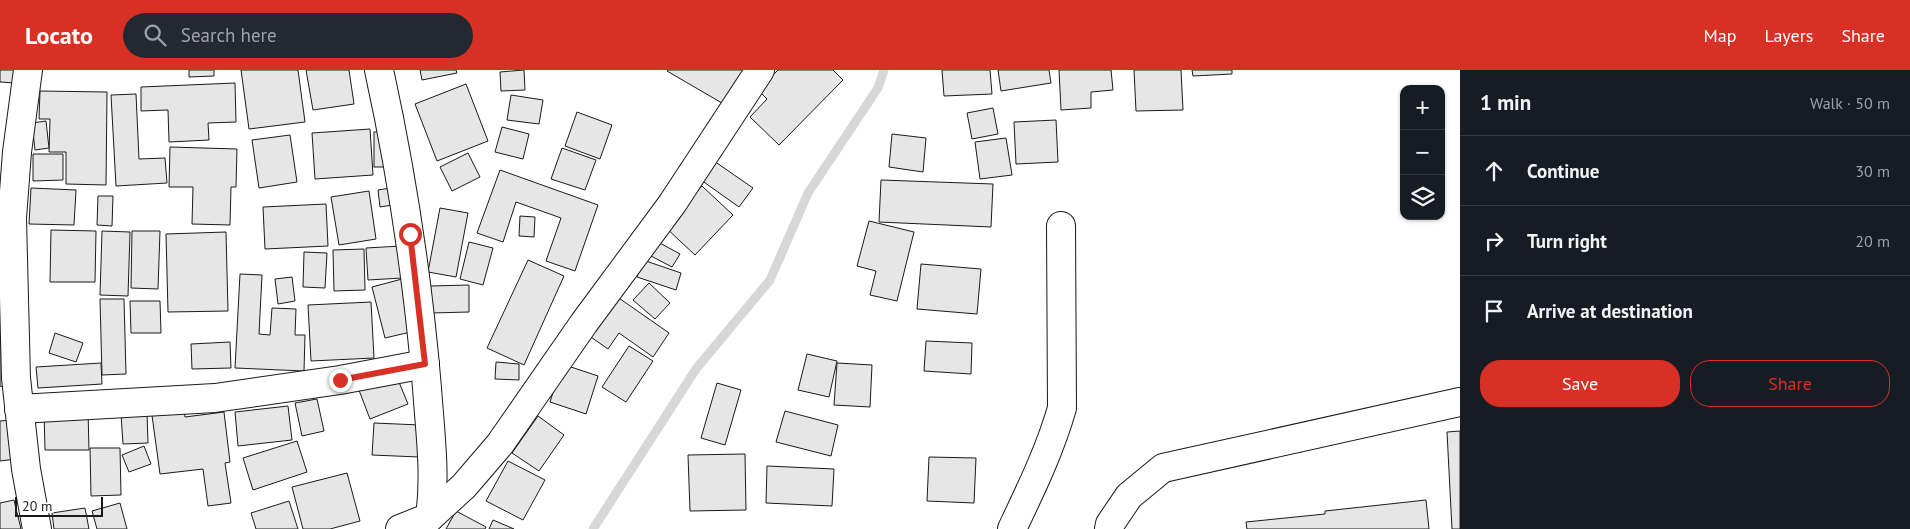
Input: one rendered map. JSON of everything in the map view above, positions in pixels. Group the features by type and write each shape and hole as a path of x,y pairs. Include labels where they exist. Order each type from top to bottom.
{"street":[{"path":"28,70 17,152 12,218 16,378 26,469 37,529"},
{"path":"379,70 410,234 425,364 434,469 430,517"},
{"path":"400,529 430,517 464,486 500,444 584,323 672,204 760,70"},
{"path":"1012,529 1043,463 1062,408 1061,226"},
{"path":"19,409 215,398 340,380 425,364"},
{"path":"1109,529 1110,524 1129,496 1163,468 1460,402"}],"building":[{"path":"0,70 16,70 15,83 0,82"},
{"path":"189,70 214,70 214,76 189,77"},
{"path":"241,70 298,70 305,122 249,129"},
{"path":"306,70 349,70 354,104 313,110"},
{"path":"420,70 456,70 457,73 422,80"},
{"path":"524,70 525,90 501,91 500,72"},
{"path":"668,70 747,70 727,106"},
{"path":"778,70 833,70 843,80 779,145 750,117 767,99 758,90"},
{"path":"942,70 990,70 992,94 944,96"},
{"path":"998,70 1049,70 1051,83 1001,91"},
{"path":"1059,70 1111,70 1113,90 1091,92 1091,108 1061,110"},
{"path":"1134,70 1181,70 1183,110 1136,111"},
{"path":"1192,70 1232,70 1232,74 1193,76"},
{"path":"235,83 236,122 208,123 209,140 169,142 168,110 141,111 141,87"},
{"path":"466,84 488,141 437,161 415,104"},
{"path":"40,91 107,92 106,185 66,184 66,152 49,152 50,119 39,119"},
{"path":"136,94 139,159 165,158 167,183 116,186 111,95"},
{"path":"511,95 543,100 539,124 507,120"},
{"path":"993,108 998,134 972,139 967,113"},
{"path":"577,112 612,125 600,159 565,146"},
{"path":"1056,120 1058,162 1016,164 1014,122"},
{"path":"46,121 49,148 35,150 32,123"},
{"path":"502,127 529,134 523,159 495,152"},
{"path":"370,129 373,175 315,179 312,133"},
{"path":"374,132 387,132 387,167 374,167"},
{"path":"892,134 926,138 923,172 889,167"},
{"path":"290,135 297,182 259,188 252,140"},
{"path":"1006,138 1012,175 980,179 975,142"},
{"path":"170,147 237,149 236,187 231,187 230,225 192,224 193,187 169,187"},
{"path":"562,148 596,160 585,190 551,179"},
{"path":"468,153 480,177 452,191 440,167"},
{"path":"33,154 63,154 63,180 33,181"},
{"path":"714,161 753,188 739,207 701,180"},
{"path":"500,170 598,205 575,271 546,261 561,218 516,202 503,242 477,233"},
{"path":"881,180 993,184 991,227 879,222"},
{"path":"702,186 733,215 695,255 664,226"},
{"path":"397,187 399,204 380,207 378,190"},
{"path":"31,188 76,190 74,225 29,224"},
{"path":"369,191 376,239 339,245 331,197"},
{"path":"98,196 113,196 112,226 97,225"},
{"path":"326,204 328,246 265,249 263,207"},
{"path":"440,208 468,213 456,277 428,272"},
{"path":"520,216 535,217 534,237 519,236"},
{"path":"869,221 914,232 897,301 870,295 876,271 857,266"},
{"path":"51,230 96,231 95,282 50,282"},
{"path":"102,231 130,232 128,296 100,295"},
{"path":"132,231 160,231 158,289 131,288"},
{"path":"226,232 228,311 168,312 166,234"},
{"path":"469,242 493,248 483,285 460,279"},
{"path":"658,242 680,254 672,267 651,256"},
{"path":"401,246 402,278 368,280 366,248"},
{"path":"364,249 365,290 334,291 333,250"},
{"path":"304,252 327,253 325,288 303,287"},
{"path":"528,260 564,276 524,365 487,348"},
{"path":"643,260 681,273 676,290 637,277"},
{"path":"921,264 981,269 977,314 917,309"},
{"path":"240,274 262,275 259,334 270,335 272,308 296,309 295,335 305,335 304,371 235,368"},
{"path":"292,277 295,301 278,304 275,279"},
{"path":"402,279 415,331 385,338 372,287"},
{"path":"649,283 670,303 655,319 633,300"},
{"path":"469,285 469,312 431,313 430,286"},
{"path":"616,296 669,333 653,357 619,333 608,349 588,335"},
{"path":"100,299 124,299 126,374 102,375"},
{"path":"130,301 160,301 161,333 131,333"},
{"path":"371,302 374,358 311,361 308,305"},
{"path":"0,329 8,330 3,387 0,386"},
{"path":"55,333 83,343 76,362 49,353"},
{"path":"926,341 972,343 971,374 924,371"},
{"path":"230,342 231,368 192,369 191,344"},
{"path":"629,346 653,361 626,402 602,387"},
{"path":"807,354 837,361 829,397 798,390"},
{"path":"496,362 519,364 519,380 495,379"},
{"path":"101,363 102,384 38,388 36,367"},
{"path":"837,363 872,365 870,407 834,405"},
{"path":"562,364 598,376 586,414 550,402"},
{"path":"394,370 408,404 370,419 357,385"},
{"path":"717,383 741,390 725,445 701,438"},
{"path":"317,399 324,431 302,436 295,403"},
{"path":"183,403 185,417 224,412 230,462 225,463 231,503 208,506 203,469 160,474 151,408"},
{"path":"288,406 292,440 238,446 235,412"},
{"path":"88,410 89,450 45,450 44,411"},
{"path":"785,411 838,425 831,456 776,442"},
{"path":"147,412 148,443 123,444 121,414"},
{"path":"538,416 564,435 539,471 512,453"},
{"path":"20,419 24,458 0,461 0,421"},
{"path":"374,423 420,425 419,457 372,455"},
{"path":"1460,431 1460,529 1452,529 1447,432"},
{"path":"297,441 307,472 253,490 243,458"},
{"path":"144,446 151,464 129,472 122,455"},
{"path":"90,448 120,448 121,495 91,496"},
{"path":"745,454 746,510 690,511 688,455"},
{"path":"929,457 976,458 974,503 927,501"},
{"path":"508,461 545,480 523,520 486,501"},
{"path":"767,466 834,469 832,506 766,503"},
{"path":"347,473 360,521 330,529 303,529 292,487"},
{"path":"14,500 21,529 0,529 0,503"},
{"path":"1426,500 1429,529 1247,529 1246,522 1325,514 1325,511"},
{"path":"289,501 298,529 256,529 251,513"},
{"path":"120,503 127,529 97,529 92,511"},
{"path":"85,508 89,529 54,529 52,513"},
{"path":"456,511 486,527 485,529 446,529"},
{"path":"493,520 514,529 489,529"}],"waterway":[{"path":"593,529 696,369 770,280 808,193 878,88 884,70"}],"route":[{"path":"340,380 425,364 410,234"}]}
